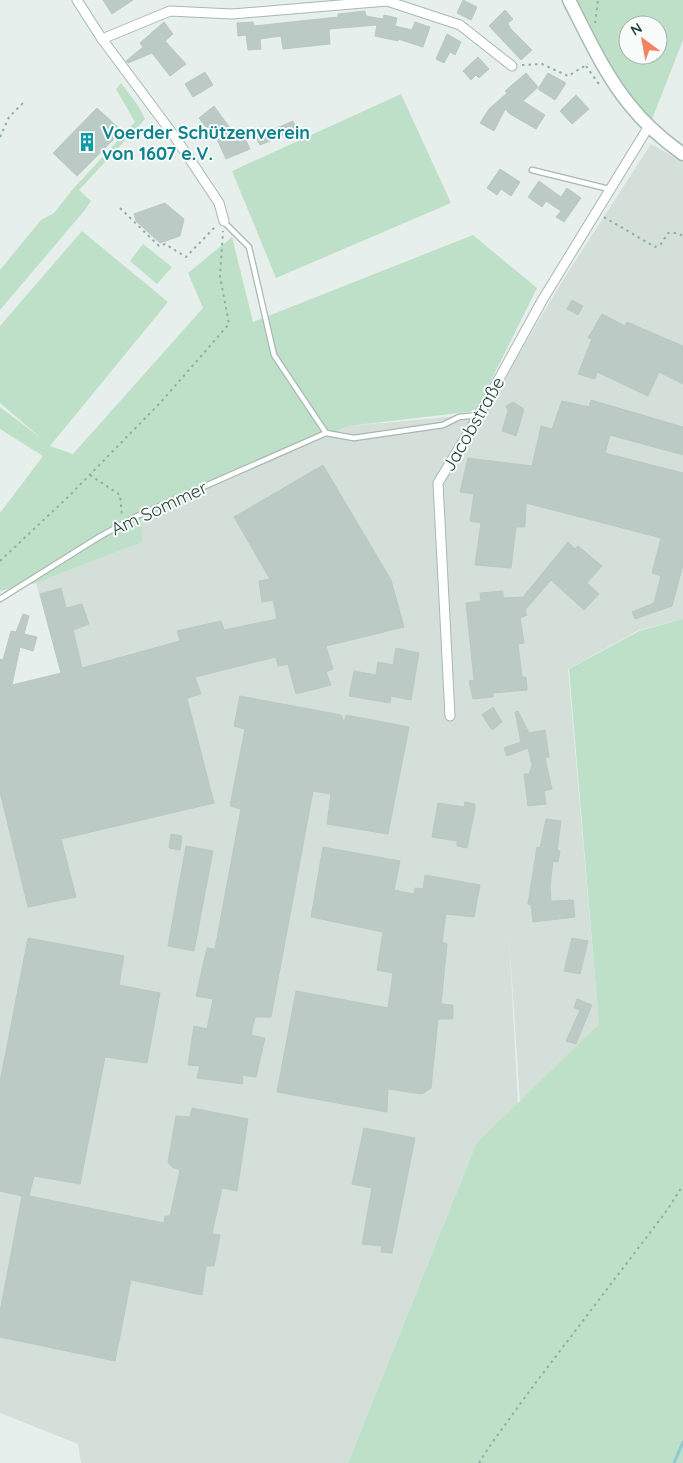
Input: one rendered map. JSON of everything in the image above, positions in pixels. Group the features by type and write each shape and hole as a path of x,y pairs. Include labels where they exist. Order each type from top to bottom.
{"main road":[{"path":"569,0 616,88 649,126 683,154"}],"street":[{"path":"77,0 102,39 178,142 219,203 224,220"},
{"path":"102,39 170,11 232,14 386,1 460,25 512,66"},
{"name":"Jacobstraße","path":"450,716 438,483 479,415 543,299 649,126"}],"lane":[{"path":"532,170 610,189"},
{"path":"224,220 249,247 274,355 326,433 354,438 443,425 460,417 479,415"},
{"name":"Am Sommer","path":"0,599 75,552 146,512 326,433"}],"path":[{"path":"588,36 594,25 598,0"},
{"path":"512,66 542,64 568,76 586,66"},
{"path":"0,137 9,117 25,101"},
{"path":"120,208 159,246 165,244 186,257 224,220"},
{"path":"596,212 654,247 661,244 668,233 677,233 683,236"},
{"path":"0,560 90,475 161,402 229,324 220,276 224,220"},
{"path":"90,475 120,495 123,524"},
{"path":"480,1463 489,1447 531,1389 668,1209 683,1185"}],"shaded area":[{"path":"651,144 683,162 683,619 639,630 568,669 599,1024 520,1102 509,935 518,1105 476,1144 348,1463 81,1463 78,1444 0,1413 0,688 61,673 36,583 143,542 141,518 348,426 483,414 563,280"}],"green space":[{"path":"572,0 683,0 683,40 651,122 603,57"},
{"path":"121,83 139,107 145,119 79,190 91,201 0,310 0,270 41,220 54,213 73,189 135,122 116,89"},
{"path":"401,94 451,203 276,278 232,171"},
{"path":"82,231 168,302 50,446 73,454 203,308 188,273 232,237 253,322 473,235 537,288 476,411 348,426 141,518 143,542 36,583 0,591 0,513 43,456 0,429 0,407 42,439 0,403 0,326"},
{"path":"143,244 172,267 157,284 130,261"},
{"path":"683,619 683,1463 348,1463 476,1144 599,1024 569,669 639,631"}],"building":[{"path":"103,0 133,0 112,14"},
{"path":"463,0 477,7 471,20 457,13"},
{"path":"505,10 513,19 508,23 510,28 532,50 521,60 489,26"},
{"path":"365,11 366,16 383,19 384,15 397,18 395,26 412,30 415,22 430,27 423,47 398,39 398,41 375,36 377,25 329,29 330,44 283,49 281,36 260,39 261,49 248,50 246,35 238,36 237,23 253,22 254,26 338,17 338,14"},
{"path":"164,22 173,34 165,41 186,64 170,76 152,53 128,63 126,61 143,47 140,43"},
{"path":"447,34 461,42 455,55 450,52 444,63 436,59"},
{"path":"478,57 489,69 479,78 476,75 471,80 463,71"},
{"path":"205,72 213,85 193,97 185,84"},
{"path":"526,73 538,87 523,101 545,115 536,129 505,109 494,131 480,123 489,109 507,93 505,91"},
{"path":"548,73 566,83 555,100 538,89"},
{"path":"576,95 589,109 572,124 560,111"},
{"path":"214,106 238,139 244,136 250,149 226,159 216,137 214,138 199,118"},
{"name":"Voerder Schützenverein von 1607 e.V.","path":"97,108 122,131 77,176 53,153"},
{"path":"293,121 297,130 260,145 256,137"},
{"path":"500,169 520,182 511,196 501,189 497,195 487,188"},
{"path":"539,181 561,197 567,188 581,198 564,222 556,217 561,211 546,201 542,207 528,197"},
{"path":"165,203 184,219 180,236 160,243 136,221 134,214"},
{"path":"572,300 583,306 578,315 567,309"},
{"path":"602,314 625,326 627,322 683,346 683,384 659,372 648,396 597,372 595,379 578,374 592,339 588,338"},
{"path":"591,400 683,427 683,455 610,435 605,453 683,473 683,565 672,606 635,619 632,612 654,603 661,576 652,573 661,538 526,503 525,527 516,527 511,568 475,565 481,523 470,521 474,494 460,492 468,458 532,466 541,426 552,429 562,401 589,407"},
{"path":"513,402 524,409 516,436 502,431 508,411 506,406"},
{"path":"323,465 391,580 404,627 326,646 333,669 326,672 331,685 296,694 288,664 278,666 276,657 195,677 201,694 187,698 214,803 61,839 76,897 28,907 0,792 0,659 3,660 11,631 16,632 23,614 29,616 24,634 37,637 33,651 20,647 12,685 61,673 40,594 61,588 66,608 82,604 89,624 73,630 82,668 180,641 177,631 221,621 224,630 277,619 273,600 262,602 259,581 270,579 234,517"},
{"path":"568,542 575,549 578,546 602,566 587,583 599,594 584,610 551,580 525,610 527,615 520,618 524,643 518,644 522,677 526,677 527,690 493,693 493,697 473,699 469,681 474,680 466,603 481,601 480,593 503,591 503,598 523,597"},
{"path":"396,648 419,653 411,700 391,696 390,703 349,696 354,671 376,675 378,662 393,665"},
{"path":"240,696 341,715 344,723 346,715 409,727 388,834 327,824 331,794 313,791 271,1017 255,1017 251,1035 265,1038 256,1077 242,1075 243,1084 197,1078 200,1066 188,1065 194,1026 207,1029 213,999 196,996 207,948 215,949 241,809 230,806 245,729 234,726"},
{"path":"493,707 502,722 492,730 482,715"},
{"path":"518,711 529,733 545,730 549,757 545,758 552,789 544,791 546,804 528,806 524,774 529,774 532,765 528,748 507,756 504,748 521,742 515,712"},
{"path":"465,802 475,804 467,848 457,846 457,841 432,837 438,803 464,807"},
{"path":"546,819 561,821 557,850 560,851 558,862 553,861 550,887 551,901 573,900 575,917 533,922 531,905 528,904 537,847 540,848"},
{"path":"171,834 182,836 180,850 169,848"},
{"path":"186,846 213,851 194,951 168,946"},
{"path":"323,847 400,861 394,890 414,894 415,888 423,889 425,875 480,885 474,917 446,914 442,942 447,944 441,1004 453,1005 453,1019 438,1019 431,1088 422,1094 388,1089 387,1112 277,1092 296,991 388,1008 393,973 377,970 383,932 311,917"},
{"path":"28,938 124,956 119,985 160,993 147,1063 105,1057 80,1184 34,1176 29,1196 164,1223 165,1216 170,1216 180,1170 172,1167 168,1162 176,1116 190,1117 192,1108 248,1119 237,1191 222,1188 212,1234 220,1235 214,1266 206,1266 202,1295 131,1280 115,1361 0,1337 0,1312 22,1196 0,1191 0,1082"},
{"path":"572,938 588,941 580,974 564,971"},
{"path":"577,999 592,1005 576,1044 566,1041 580,1010 574,1008"},
{"path":"364,1128 415,1138 392,1253 381,1252 382,1246 362,1244 372,1188 352,1184"}],"waterway":[{"path":"674,1463 683,1442"}],"place":[{"name":"Voerder Schützenverein von 1607 e.V.","path":"87,142"}]}
